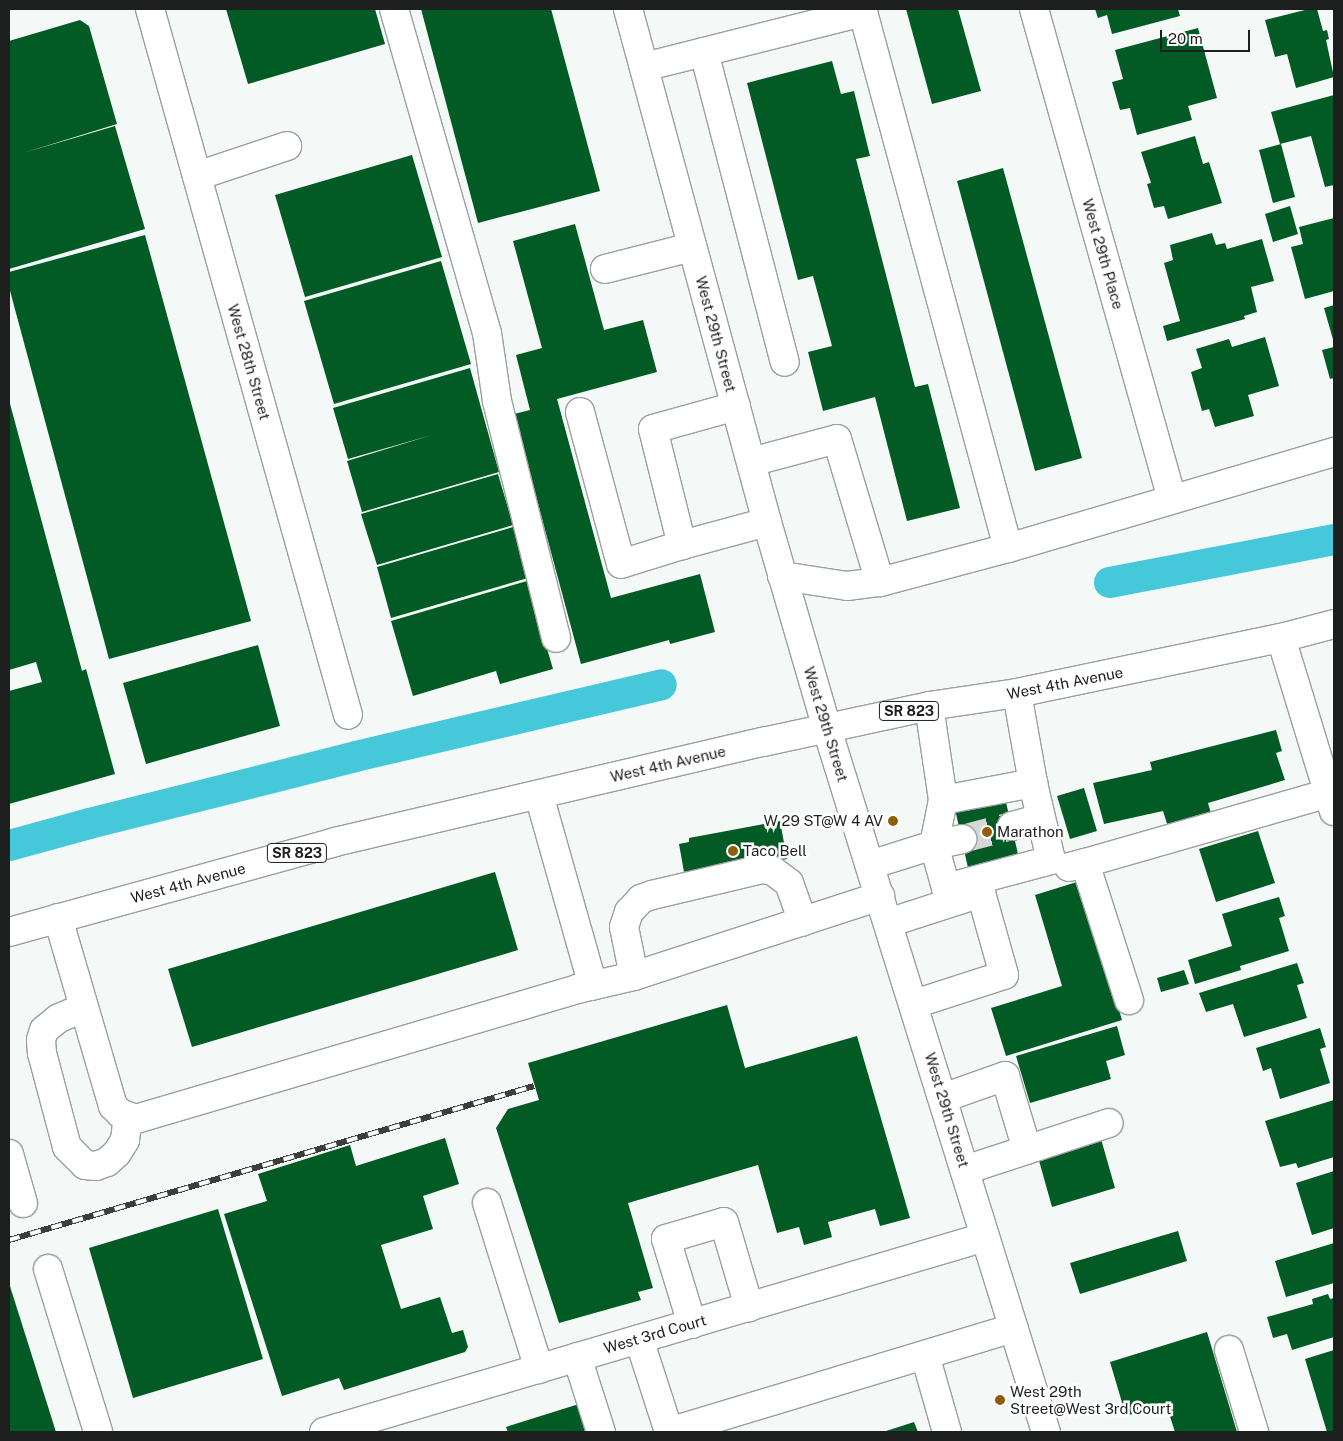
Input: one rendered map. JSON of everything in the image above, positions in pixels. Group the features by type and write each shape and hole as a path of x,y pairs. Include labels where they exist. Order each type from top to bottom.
{"street":[{"name":"West 28th Street","path":"150,9 348,715"},
{"path":"394,9 487,334 497,401 556,638"},
{"name":"West 29th Street","path":"628,9 782,576 827,729 1046,1432"},
{"name":"West 29th Place","path":"1034,9 1172,499"},
{"path":"644,67 863,10 1008,548"},
{"path":"704,52 785,362"},
{"path":"196,176 287,146"},
{"path":"605,270 692,248"},
{"path":"682,545 653,429 736,406"},
{"path":"580,412 621,564 767,522"},
{"path":"751,462 836,439 880,582"},
{"path":"782,576 848,586 880,582 1008,548 1334,452"},
{"name":"West 4th Avenue","path":"9,932 335,842 929,706 1017,693 1281,638 1334,624"},
{"path":"888,923 981,893 1085,863 1332,802 1281,638"},
{"path":"929,706 943,800 934,845 946,888 1052,860 1033,783 1017,693"},
{"path":"943,800 1033,783"},
{"path":"538,795 593,986"},
{"path":"1012,826 1041,818"},
{"path":"870,865 934,845 962,839"},
{"path":"1085,863 1129,1000"},
{"path":"634,976 624,926 629,912 641,899 652,895 763,869 773,871 789,883 803,922"},
{"path":"914,1004 1004,975 981,893"},
{"path":"58,918 113,1106 120,1113 136,1119 593,986 634,976 880,896"},
{"path":"83,1008 59,1018 44,1030 41,1040 42,1053 67,1148 85,1165 96,1166 107,1162 118,1153 125,1140 128,1117"},
{"path":"943,1098 1005,1076 1026,1150"},
{"path":"965,1170 1110,1123"},
{"path":"9,1154 23,1203"},
{"path":"487,1203 539,1369"},
{"path":"692,1324 666,1239 724,1222 749,1306"},
{"name":"West 3rd Court","path":"324,1432 986,1236"},
{"path":"48,1269 98,1432"},
{"path":"639,1339 669,1432 734,1422 925,1355 1014,1328"},
{"path":"1229,1350 1254,1432"},
{"path":"925,1355 947,1432"},
{"path":"577,1357 601,1432"}],"building":[{"path":"226,9 375,9 385,44 248,84"},
{"path":"421,9 551,9 600,191 478,223"},
{"path":"906,9 958,9 981,91 932,104"},
{"path":"1095,9 1178,9 1180,16 1112,34 1107,15 1098,18"},
{"path":"1309,9 1317,9 1323,31 1327,30 1329,39 1326,40 1334,77 1296,88 1287,54 1275,57 1265,20"},
{"path":"80,20 89,26 117,124 23,153 115,126 145,229 9,269 9,41"},
{"path":"1198,28 1217,98 1188,106 1192,120 1137,135 1130,108 1120,110 1112,82 1123,79 1115,50"},
{"path":"832,61 841,94 854,91 870,156 856,159 915,387 928,384 960,508 907,521 875,397 823,411 808,352 832,346 813,276 798,280 747,83"},
{"path":"1334,95 1334,185 1325,187 1311,136 1280,144 1271,112"},
{"path":"1195,136 1203,164 1209,162 1222,203 1168,219 1164,206 1154,208 1147,184 1151,183 1141,152"},
{"path":"1281,144 1295,197 1273,203 1259,150"},
{"path":"412,155 442,257 305,297 275,195"},
{"path":"1003,168 1082,458 1035,471 957,181"},
{"path":"1290,206 1298,234 1273,242 1265,214"},
{"path":"1334,218 1334,291 1305,299 1291,247 1303,244 1299,227"},
{"path":"575,224 604,330 643,320 657,372 557,399 611,598 700,574 715,632 670,644 669,640 581,664 514,414 530,410 516,355 542,348 513,241"},
{"path":"1212,233 1216,245 1225,243 1227,249 1262,239 1274,281 1251,287 1257,312 1244,316 1245,319 1167,341 1163,326 1180,321 1164,263 1173,260 1170,245"},
{"path":"145,235 251,621 109,659 9,287 9,272"},
{"path":"441,261 471,364 334,404 304,301"},
{"path":"1334,305 1334,343 1324,308"},
{"path":"1265,337 1279,386 1248,395 1254,416 1215,427 1209,409 1202,411 1191,372 1202,368 1196,349 1229,339 1232,347"},
{"path":"1334,347 1334,378 1330,379 1322,350"},
{"path":"470,368 499,472 362,512 347,461 432,435 348,459 333,408"},
{"path":"9,400 82,671 86,669 115,774 9,804 9,691 42,682 36,662 9,670"},
{"path":"498,474 513,525 377,565 361,514"},
{"path":"513,527 528,578 391,618 377,567"},
{"path":"527,581 553,669 500,684 496,671 413,696 391,621"},
{"path":"258,645 280,726 146,764 123,683"},
{"path":"1276,730 1282,751 1276,753 1285,780 1208,803 1212,817 1169,830 1163,811 1104,824 1093,783 1152,770 1150,762"},
{"path":"1084,788 1097,831 1070,839 1057,796"},
{"name":"Marathon","path":"1005,798 1021,867 970,877 955,809"},
{"name":"Taco Bell","path":"780,821 787,859 696,876 694,870 684,872 679,844 689,842 689,838"},
{"path":"1258,831 1275,883 1216,902 1199,849"},
{"path":"495,872 518,950 192,1047 168,969"},
{"path":"1080,881 1122,1020 1006,1056 991,1008 1062,986 1035,895"},
{"path":"1279,897 1285,916 1279,918 1289,951 1240,966 1241,970 1195,984 1188,960 1232,946 1222,914"},
{"path":"1297,963 1304,983 1297,985 1307,1018 1244,1037 1233,1004 1206,1012 1199,993"},
{"path":"1184,970 1189,984 1161,992 1157,978"},
{"path":"727,1005 745,1068 857,1036 910,1218 880,1226 875,1209 828,1222 832,1237 804,1245 799,1227 777,1233 758,1165 628,1203 653,1288 638,1292 641,1300 559,1323 496,1128 508,1109 539,1100 528,1063"},
{"path":"1117,1026 1125,1055 1106,1061 1111,1079 1030,1103 1016,1056"},
{"path":"1320,1028 1326,1047 1320,1049 1330,1083 1280,1099 1271,1068 1263,1071 1256,1048"},
{"path":"1334,1100 1334,1157 1298,1168 1296,1163 1280,1167 1265,1121"},
{"path":"445,1138 459,1184 423,1196 433,1229 381,1245 401,1309 440,1297 452,1333 463,1330 468,1347 465,1352 344,1390 339,1378 282,1396 224,1214 267,1201 258,1174 350,1145 356,1166"},
{"path":"1101,1139 1115,1188 1052,1207 1038,1157"},
{"path":"1334,1171 1334,1228 1312,1235 1296,1183"},
{"path":"218,1209 263,1359 133,1398 89,1248"},
{"path":"1178,1231 1187,1261 1080,1294 1070,1263"},
{"path":"1334,1243 1334,1283 1286,1297 1275,1261"},
{"path":"9,1283 56,1432 9,1432"},
{"path":"1328,1294 1330,1299 1334,1298 1334,1337 1292,1350 1287,1334 1273,1338 1267,1317 1313,1304 1312,1299"},
{"path":"1207,1332 1237,1432 1175,1432 1166,1404 1126,1416 1110,1362"},
{"path":"1334,1350 1334,1432 1327,1432 1305,1359"},
{"path":"579,1404 588,1432 508,1432 506,1427"},
{"path":"914,1422 918,1432 883,1432"}],"waterway":[{"path":"1109,582 1334,539"},
{"path":"9,845 355,756 661,684"}],"tunnel":[{"path":"962,839 1012,826"}],"railway":[{"path":"9,1240 534,1086"}],"place":[{"name":"W 29 ST@W 4 AV","path":"893,821"},
{"name":"Marathon","path":"987,832"},
{"name":"Taco Bell","path":"733,851"},
{"name":"West 29th Street@West 3rd Court","path":"1000,1400"}]}
